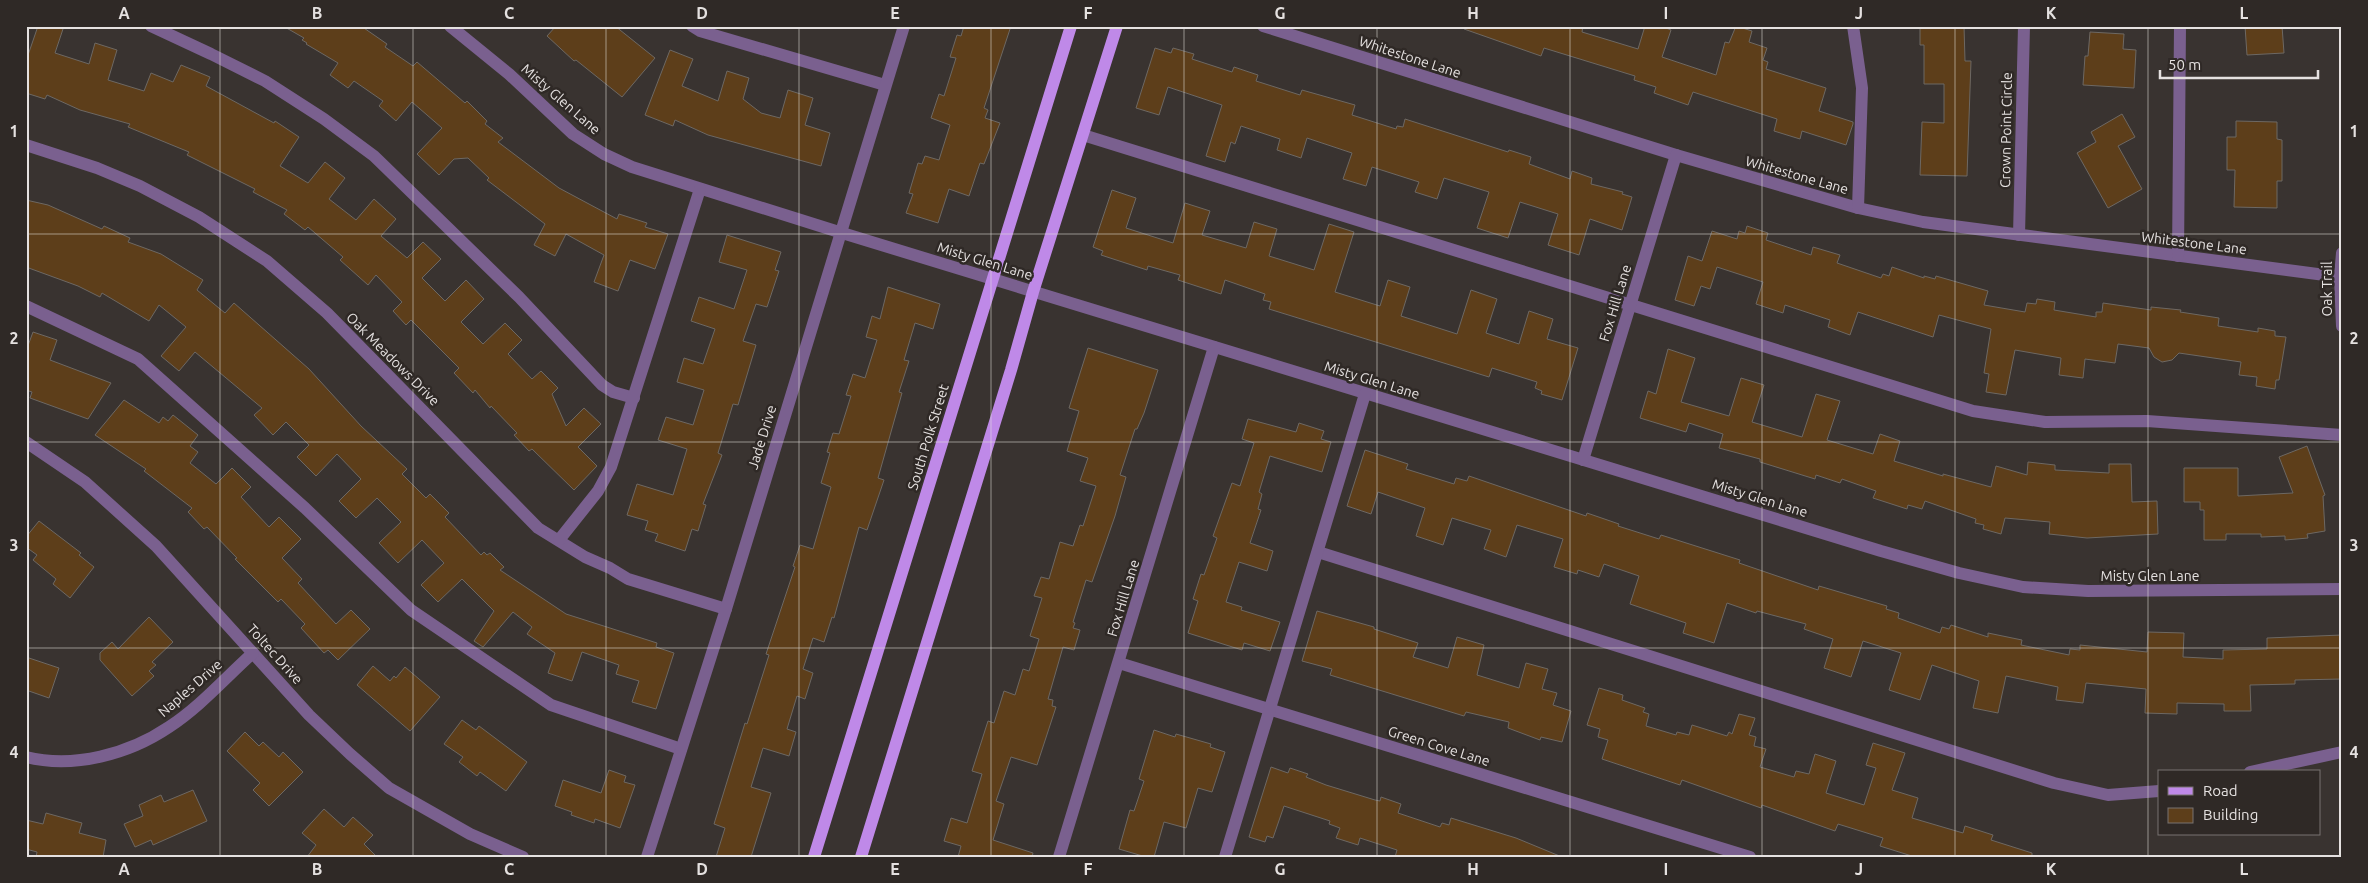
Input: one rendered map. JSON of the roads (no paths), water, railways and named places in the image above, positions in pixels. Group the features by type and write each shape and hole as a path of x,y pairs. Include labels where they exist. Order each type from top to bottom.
{"main road":[{"name":"South Polk Street","path":"814,857 1071,26"},
{"path":"861,857 1011,370 1033,292 1117,26"}],"street":[{"path":"151,26 265,82 324,118 374,156 519,297 602,385 613,392 634,398"},
{"name":"Misty Glen Lane","path":"450,26 495,62 573,134 604,154 632,166 700,189 1033,292 1881,551 1959,573 2023,587 2088,591 2342,589"},
{"path":"692,26 700,31 885,85"},
{"name":"Jade Drive","path":"647,857 726,609 904,26"},
{"name":"Whitestone Lane","path":"1263,26 1676,155 1858,208 1923,222 2340,277"},
{"path":"1853,26 1862,88 1858,208"},
{"name":"Crown Point Circle","path":"2019,235 2024,26"},
{"path":"2178,256 2180,26"},
{"path":"1083,135 1973,412 2045,422 2147,422 2342,435"},
{"name":"Oak Meadows Drive","path":"26,145 97,168 140,186 200,217 267,261 327,313 538,528 628,579 726,609"},
{"name":"Fox Hill Lane","path":"1584,460 1676,155"},
{"path":"559,540 598,491 611,467 700,189"},
{"name":"Oak Trail","path":"2342,253 2340,277 2342,326"},
{"path":"26,306 138,358 305,508 411,610 550,705 681,749"},
{"name":"Fox Hill Lane","path":"1059,857 1214,347"},
{"path":"1224,857 1365,394"},
{"name":"Toltec Drive","path":"26,442 85,482 156,546 309,715 389,788 470,834 522,857"},
{"path":"1318,552 2054,783 2108,795 2158,791"},
{"name":"Naples Drive","path":"26,757 77,761 111,754 136,746 170,727 253,653"},
{"name":"Green Cove Lane","path":"1119,663 1750,857"},
{"path":"2259,770 2342,752"}]}
